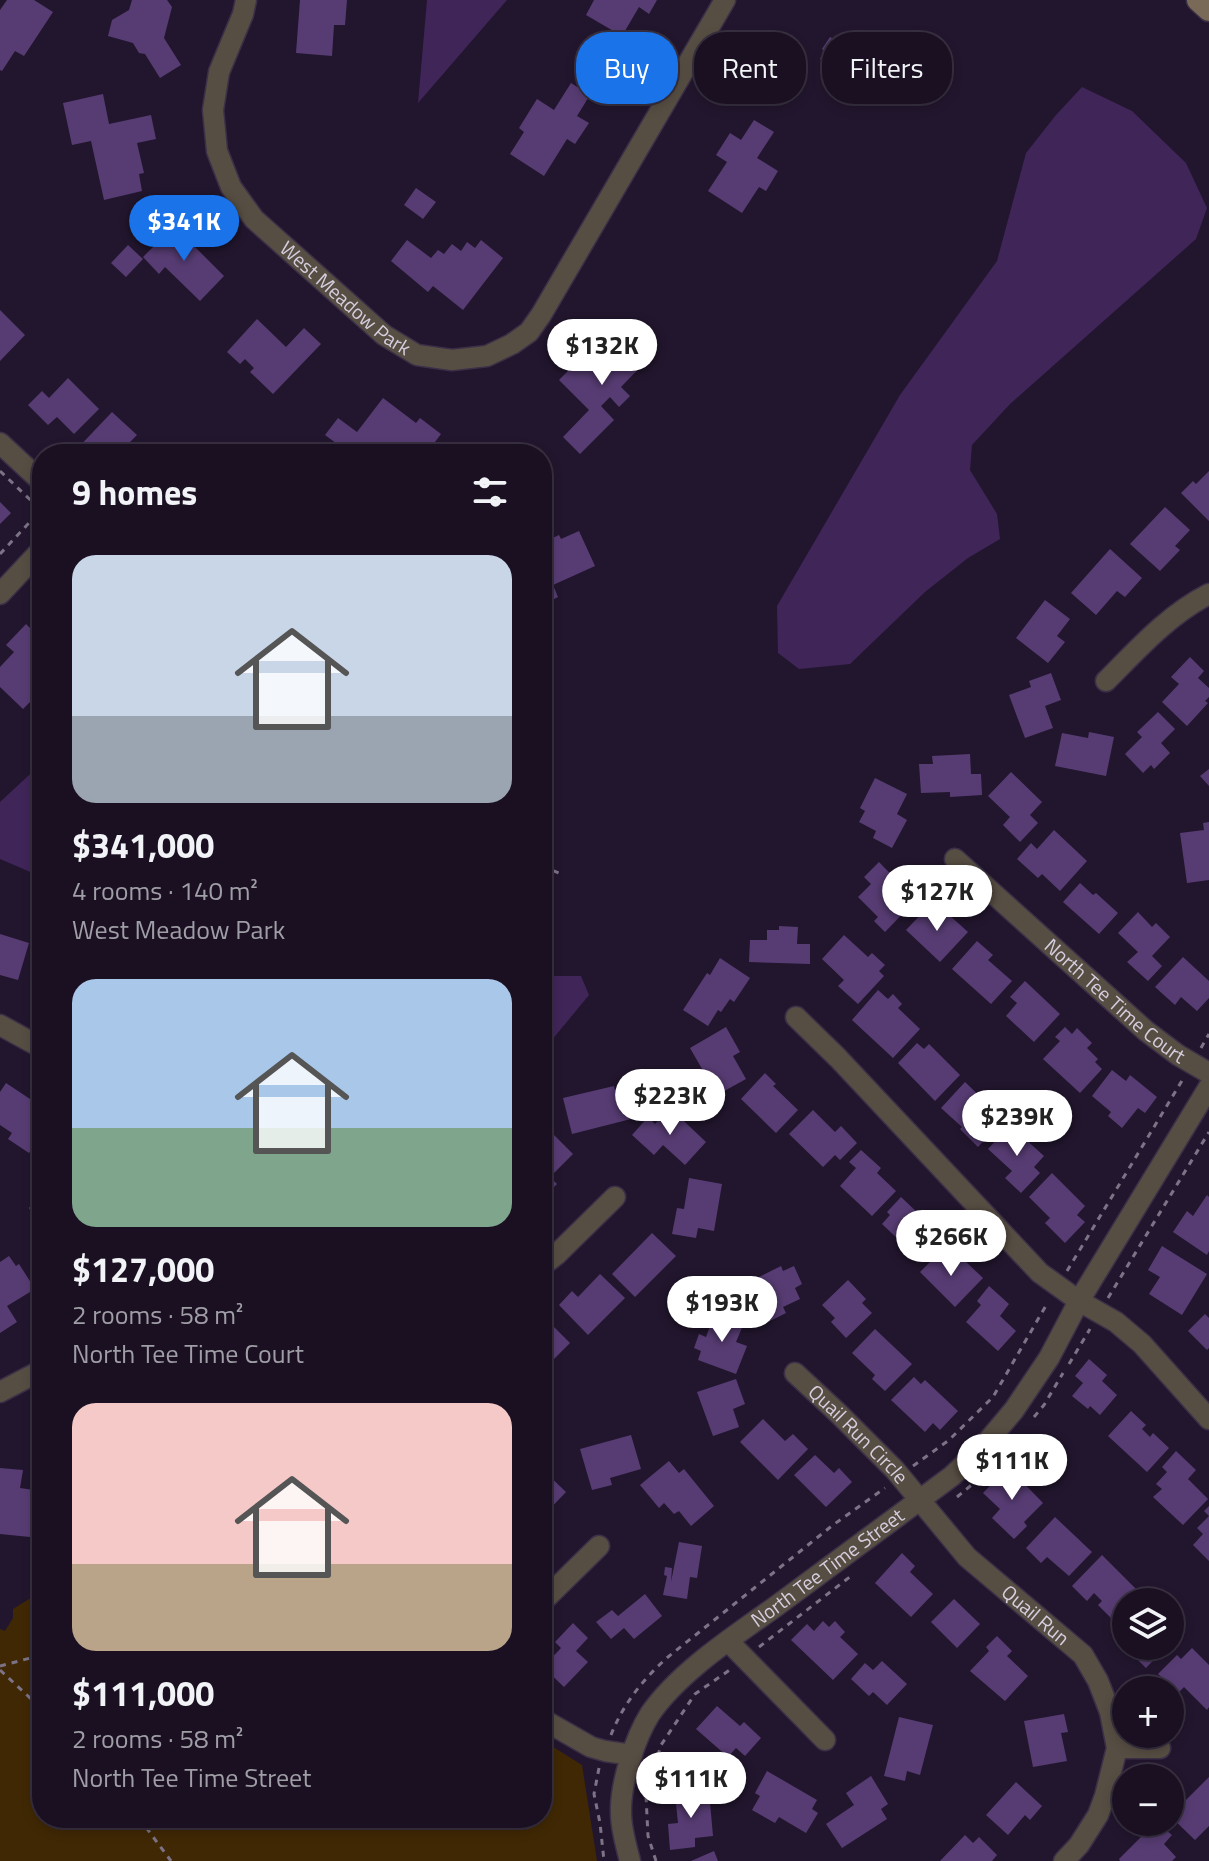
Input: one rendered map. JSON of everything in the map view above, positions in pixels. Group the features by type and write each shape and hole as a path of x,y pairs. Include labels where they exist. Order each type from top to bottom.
{"main road":[{"path":"1198,0 1209,10"}],"street":[{"name":"West Meadow Park","path":"246,0 219,72 213,110 217,151 231,187 254,219 384,335 417,355 452,360 487,356 529,332 725,0"},
{"path":"0,443 32,473"},
{"path":"0,594 32,560"},
{"path":"1106,681 1164,623 1209,594"},
{"name":"North Tee Time Court","path":"955,859 1146,1031 1209,1073"},
{"path":"796,1017 1024,1258 1040,1273 1116,1322 1142,1344 1209,1419"},
{"path":"0,1025 32,1043"},
{"name":"North Tee Time Street","path":"630,1861 621,1813 632,1755 649,1716 670,1689 728,1641 952,1476 983,1447 1014,1410 1049,1358 1079,1301 1209,1087"},
{"path":"552,1258 615,1197"},
{"name":"Quail Run Circle","path":"795,1373 895,1470 920,1500"},
{"path":"0,1392 32,1375"},
{"name":"Quail Run","path":"920,1500 967,1557 1083,1655 1098,1681 1112,1722"},
{"path":"552,1592 599,1546"},
{"path":"728,1641 825,1740"},
{"path":"552,1725 591,1747 632,1755"},
{"path":"1064,1861 1079,1845 1098,1815 1117,1748"}],"path":[{"path":"0,471 32,501"},
{"path":"0,554 32,520"},
{"path":"552,870 561,874"},
{"path":"32,1658 0,1668 32,1699"},
{"path":"146,1828 171,1861"}],"shaded area":[{"path":"427,0 507,0 418,103"},
{"path":"1082,87 1132,111 1186,163 1207,208 1196,239 1010,404 972,445 970,470 997,514 1000,539 968,558 925,592 850,664 799,669 778,653 777,606 900,395 997,261 1026,153"},
{"path":"32,772 32,873 0,859 0,802"},
{"path":"581,976 589,995 552,1040 552,978"},
{"path":"32,1597 32,1828 552,1828 552,1746 582,1765 597,1861 0,1861 0,1629 5,1631 13,1618 13,1609"}],"building":[{"path":"7,0 34,0 53,12 24,56 15,51 2,71 0,10"},
{"path":"132,0 167,0 172,7 164,38 181,65 160,78 145,54 139,53 133,43 108,36 112,20 129,10"},
{"path":"300,0 347,0 345,25 334,25 332,56 296,53"},
{"path":"594,0 657,0 649,14 639,7 624,32 615,32 586,15"},
{"path":"571,83 576,86 576,104 584,104 577,116 589,123 575,144 567,139 544,176 510,154 524,132 519,128 537,99 554,110"},
{"path":"103,94 109,124 151,115 156,139 137,143 144,173 139,174 142,191 104,200 91,141 72,145 63,103"},
{"path":"754,120 774,132 757,158 778,171 766,191 759,187 742,213 708,191 727,162 716,155 730,133 741,140"},
{"path":"416,188 436,202 423,219 404,205"},
{"path":"174,226 224,276 200,301 165,267 159,274 143,257"},
{"path":"407,240 431,258 438,250 444,254 452,244 461,251 467,242 475,248 481,240 503,258 463,310 433,286 428,292 391,261"},
{"path":"128,245 143,259 126,277 111,263"},
{"path":"0,310 25,335 0,361"},
{"path":"257,319 286,347 304,328 321,344 273,394 250,372 254,368 245,359 240,364 227,352"},
{"path":"625,330 651,356 621,387 630,396 619,407 610,397 601,406 614,420 580,454 563,437 589,410 559,380 579,360 585,366 599,352 601,355"},
{"path":"68,378 99,409 74,434 57,417 48,425 28,405 42,391 49,398"},
{"path":"383,398 416,423 420,418 441,434 434,444 337,444 325,435 338,418 357,432"},
{"path":"112,412 137,435 130,442 132,444 82,444"},
{"path":"1209,471 1209,521 1181,493"},
{"path":"0,502 11,513 0,524"},
{"path":"1165,507 1190,530 1175,546 1180,550 1160,571 1130,544"},
{"path":"579,531 595,566 553,585 558,597 552,600 552,538 559,535 561,539"},
{"path":"1110,549 1142,578 1125,597 1117,591 1096,615 1071,593"},
{"path":"1045,600 1070,619 1057,636 1065,642 1048,663 1016,638"},
{"path":"26,624 32,630 32,700 23,709 0,687 0,667 14,652 6,645"},
{"path":"1190,657 1204,671 1198,678 1209,688 1209,697 1205,701 1208,703 1187,726 1162,702 1179,684 1171,677"},
{"path":"1051,673 1061,700 1045,706 1053,728 1025,738 1009,695 1031,687 1029,681"},
{"path":"1158,712 1175,729 1161,743 1170,753 1154,769 1151,765 1143,773 1125,754 1142,737 1137,732"},
{"path":"1089,732 1114,737 1106,776 1055,766 1062,733 1088,738"},
{"path":"970,754 971,774 981,774 982,795 950,797 950,792 921,793 919,764 933,764 932,756"},
{"path":"1209,769 1209,786 1200,776"},
{"path":"1011,772 1042,802 1030,815 1038,823 1020,842 1003,825 1010,817 988,796"},
{"path":"875,778 907,794 897,814 907,820 892,848 873,838 876,831 859,822 865,811 860,808"},
{"path":"1209,822 1209,880 1187,883 1180,833 1204,830 1203,823"},
{"path":"1054,830 1087,861 1060,891 1042,874 1038,878 1017,859 1031,843 1037,849"},
{"path":"879,862 916,900 885,932 874,921 878,917 858,897 871,884 864,877"},
{"path":"1080,883 1118,913 1099,934 1063,902"},
{"path":"928,907 942,920 948,914 968,932 940,962 906,930"},
{"path":"1138,912 1152,927 1156,923 1170,937 1152,956 1162,966 1148,981 1127,962 1138,952 1118,933"},
{"path":"779,926 798,927 797,944 810,944 810,964 749,962 750,940 767,940 767,930 779,930"},
{"path":"0,934 29,943 18,980 0,975"},
{"path":"844,935 868,957 872,953 885,965 879,971 884,976 858,1004 838,986 844,980 822,959"},
{"path":"977,941 993,955 988,960 1012,981 991,1004 952,969"},
{"path":"1183,957 1209,981 1209,998 1197,1011 1181,997 1175,1005 1155,987"},
{"path":"720,958 750,978 734,1002 730,999 721,1012 718,1010 708,1026 683,1010"},
{"path":"1025,981 1060,1014 1034,1042 1006,1016 1017,1003 1010,997"},
{"path":"878,990 888,999 893,994 902,1004 898,1008 920,1029 893,1058 852,1020"},
{"path":"726,1027 740,1052 733,1056 746,1079 717,1095 690,1048"},
{"path":"1065,1027 1072,1034 1077,1028 1092,1043 1087,1048 1098,1059 1095,1062 1102,1069 1080,1093 1043,1059 1060,1041 1055,1037"},
{"path":"917,1043 924,1049 929,1044 960,1075 935,1101 898,1063"},
{"path":"1112,1070 1126,1081 1130,1075 1157,1097 1145,1113 1138,1108 1122,1128 1108,1116 1111,1112 1092,1096"},
{"path":"765,1073 776,1084 773,1086 798,1110 776,1133 741,1099"},
{"path":"965,1082 992,1108 990,1110 996,1116 987,1126 993,1131 978,1147 941,1108"},
{"path":"6,1083 32,1100 32,1148 29,1153 8,1139 12,1133 0,1125 0,1092"},
{"path":"614,1086 616,1095 624,1093 631,1119 572,1134 563,1098"},
{"path":"670,1108 706,1142 685,1165 663,1145 654,1155 632,1135 648,1117 655,1124"},
{"path":"813,1110 835,1132 841,1126 857,1143 840,1160 835,1155 823,1167 789,1134"},
{"path":"1010,1125 1044,1156 1034,1167 1040,1173 1021,1193 1005,1178 1012,1171 988,1149"},
{"path":"552,1133 573,1154 552,1175"},
{"path":"861,1150 881,1168 877,1173 896,1191 872,1216 840,1186 856,1168 849,1162"},
{"path":"1052,1173 1085,1206 1077,1215 1085,1222 1065,1243 1045,1223 1050,1218 1029,1197"},
{"path":"689,1178 722,1184 714,1231 698,1228 696,1238 672,1234 677,1208 684,1209"},
{"path":"1207,1195 1207,1255 1173,1232 1187,1211 1193,1216"},
{"path":"901,1197 940,1234 918,1258 882,1224 890,1215 887,1212"},
{"path":"652,1233 676,1256 635,1297 612,1274"},
{"path":"1162,1246 1207,1274 1182,1315 1149,1294 1160,1277 1148,1270"},
{"path":"941,1251 956,1266 963,1259 983,1278 955,1307 920,1272"},
{"path":"9,1256 16,1266 19,1264 32,1284 32,1291 7,1306 17,1322 0,1333 0,1262"},
{"path":"781,1266 783,1271 794,1266 802,1284 795,1288 800,1299 783,1307 786,1313 760,1326 752,1309 762,1304 753,1307 750,1301 758,1296 751,1281"},
{"path":"600,1274 625,1298 588,1335 559,1305 572,1291 578,1297"},
{"path":"848,1280 866,1299 862,1303 872,1313 846,1338 831,1322 835,1318 822,1305"},
{"path":"989,1286 1009,1304 1000,1316 1016,1331 998,1351 966,1322 981,1305 977,1301"},
{"path":"715,1312 744,1323 736,1342 747,1346 736,1374 698,1360 701,1351 694,1348 699,1334 706,1337"},
{"path":"1205,1314 1209,1318 1207,1350 1188,1331"},
{"path":"552,1325 570,1343 552,1361"},
{"path":"875,1329 912,1364 885,1391 872,1379 875,1375 852,1353"},
{"path":"1089,1359 1107,1375 1102,1381 1117,1395 1100,1415 1072,1396 1083,1383 1075,1376"},
{"path":"914,1377 921,1384 925,1380 958,1411 940,1430 933,1423 925,1432 891,1400"},
{"path":"736,1379 745,1404 733,1409 739,1427 713,1436 697,1392"},
{"path":"1131,1411 1146,1425 1142,1429 1150,1437 1153,1433 1169,1448 1147,1472 1108,1436"},
{"path":"763,1419 785,1441 793,1434 808,1449 778,1480 740,1442"},
{"path":"631,1435 641,1469 610,1478 612,1485 592,1490 580,1449"},
{"path":"1176,1451 1196,1470 1188,1479 1208,1499 1183,1525 1153,1497 1162,1489 1156,1484 1167,1472 1162,1467"},
{"path":"815,1455 834,1473 839,1468 852,1482 826,1507 794,1475"},
{"path":"669,1461 679,1473 684,1469 714,1506 691,1526 679,1511 674,1514 664,1503 659,1508 640,1485"},
{"path":"1008,1467 1043,1503 1024,1522 1027,1526 1014,1539 992,1518 1000,1509 983,1493"},
{"path":"0,1468 23,1470 20,1488 32,1490 30,1537 0,1534"},
{"path":"552,1479 566,1492 552,1507"},
{"path":"1209,1516 1209,1561 1193,1545 1203,1534 1197,1528"},
{"path":"1055,1517 1092,1552 1069,1576 1047,1557 1041,1563 1026,1548"},
{"path":"679,1542 702,1546 697,1578 690,1577 687,1599 663,1595 667,1576 664,1575 665,1567 672,1568 671,1582"},
{"path":"902,1553 915,1566 910,1572 933,1594 911,1617 875,1583"},
{"path":"1102,1555 1135,1588 1112,1588 1111,1618 1098,1605 1102,1601 1094,1593 1087,1601 1072,1586"},
{"path":"645,1594 662,1616 634,1639 624,1628 611,1639 596,1622 612,1610 618,1616"},
{"path":"954,1599 980,1624 957,1648 931,1622"},
{"path":"823,1621 829,1627 835,1621 845,1632 840,1637 858,1654 833,1680 791,1640 807,1624 814,1631"},
{"path":"573,1623 588,1638 576,1651 588,1662 564,1687 552,1676 552,1658 561,1648 555,1642"},
{"path":"997,1636 1012,1651 1007,1656 1028,1676 1005,1701 970,1671 989,1651 986,1647"},
{"path":"1192,1648 1209,1665 1207,1710 1184,1687 1184,1676 1158,1674 1172,1660 1184,1660"},
{"path":"1138,1660 1154,1660 1146,1668"},
{"path":"882,1661 907,1684 887,1705 873,1692 869,1696 851,1679 865,1663 873,1670"},
{"path":"717,1706 740,1726 744,1722 761,1738 745,1756 736,1748 728,1757 696,1729"},
{"path":"1064,1714 1068,1732 1061,1733 1067,1761 1033,1767 1024,1721"},
{"path":"899,1717 933,1725 920,1775 907,1771 905,1781 884,1776"},
{"path":"767,1771 817,1800 812,1809 818,1813 806,1833 779,1817 775,1823 752,1810 760,1796 755,1793"},
{"path":"871,1776 888,1804 881,1809 887,1819 842,1848 826,1824 854,1805 846,1793"},
{"path":"1209,1777 1209,1826 1195,1840 1184,1829 1184,1802"},
{"path":"1016,1782 1042,1806 1030,1820 1025,1815 1008,1835 986,1815"},
{"path":"709,1791 713,1836 695,1838 695,1847 670,1850 668,1824 678,1823 675,1794"},
{"path":"965,1835 973,1843 979,1837 997,1855 992,1861 940,1861"},
{"path":"1142,1836 1171,1836 1164,1844 1176,1857 1172,1861 1119,1859"},
{"path":"714,1851 718,1861 691,1861"}]}
